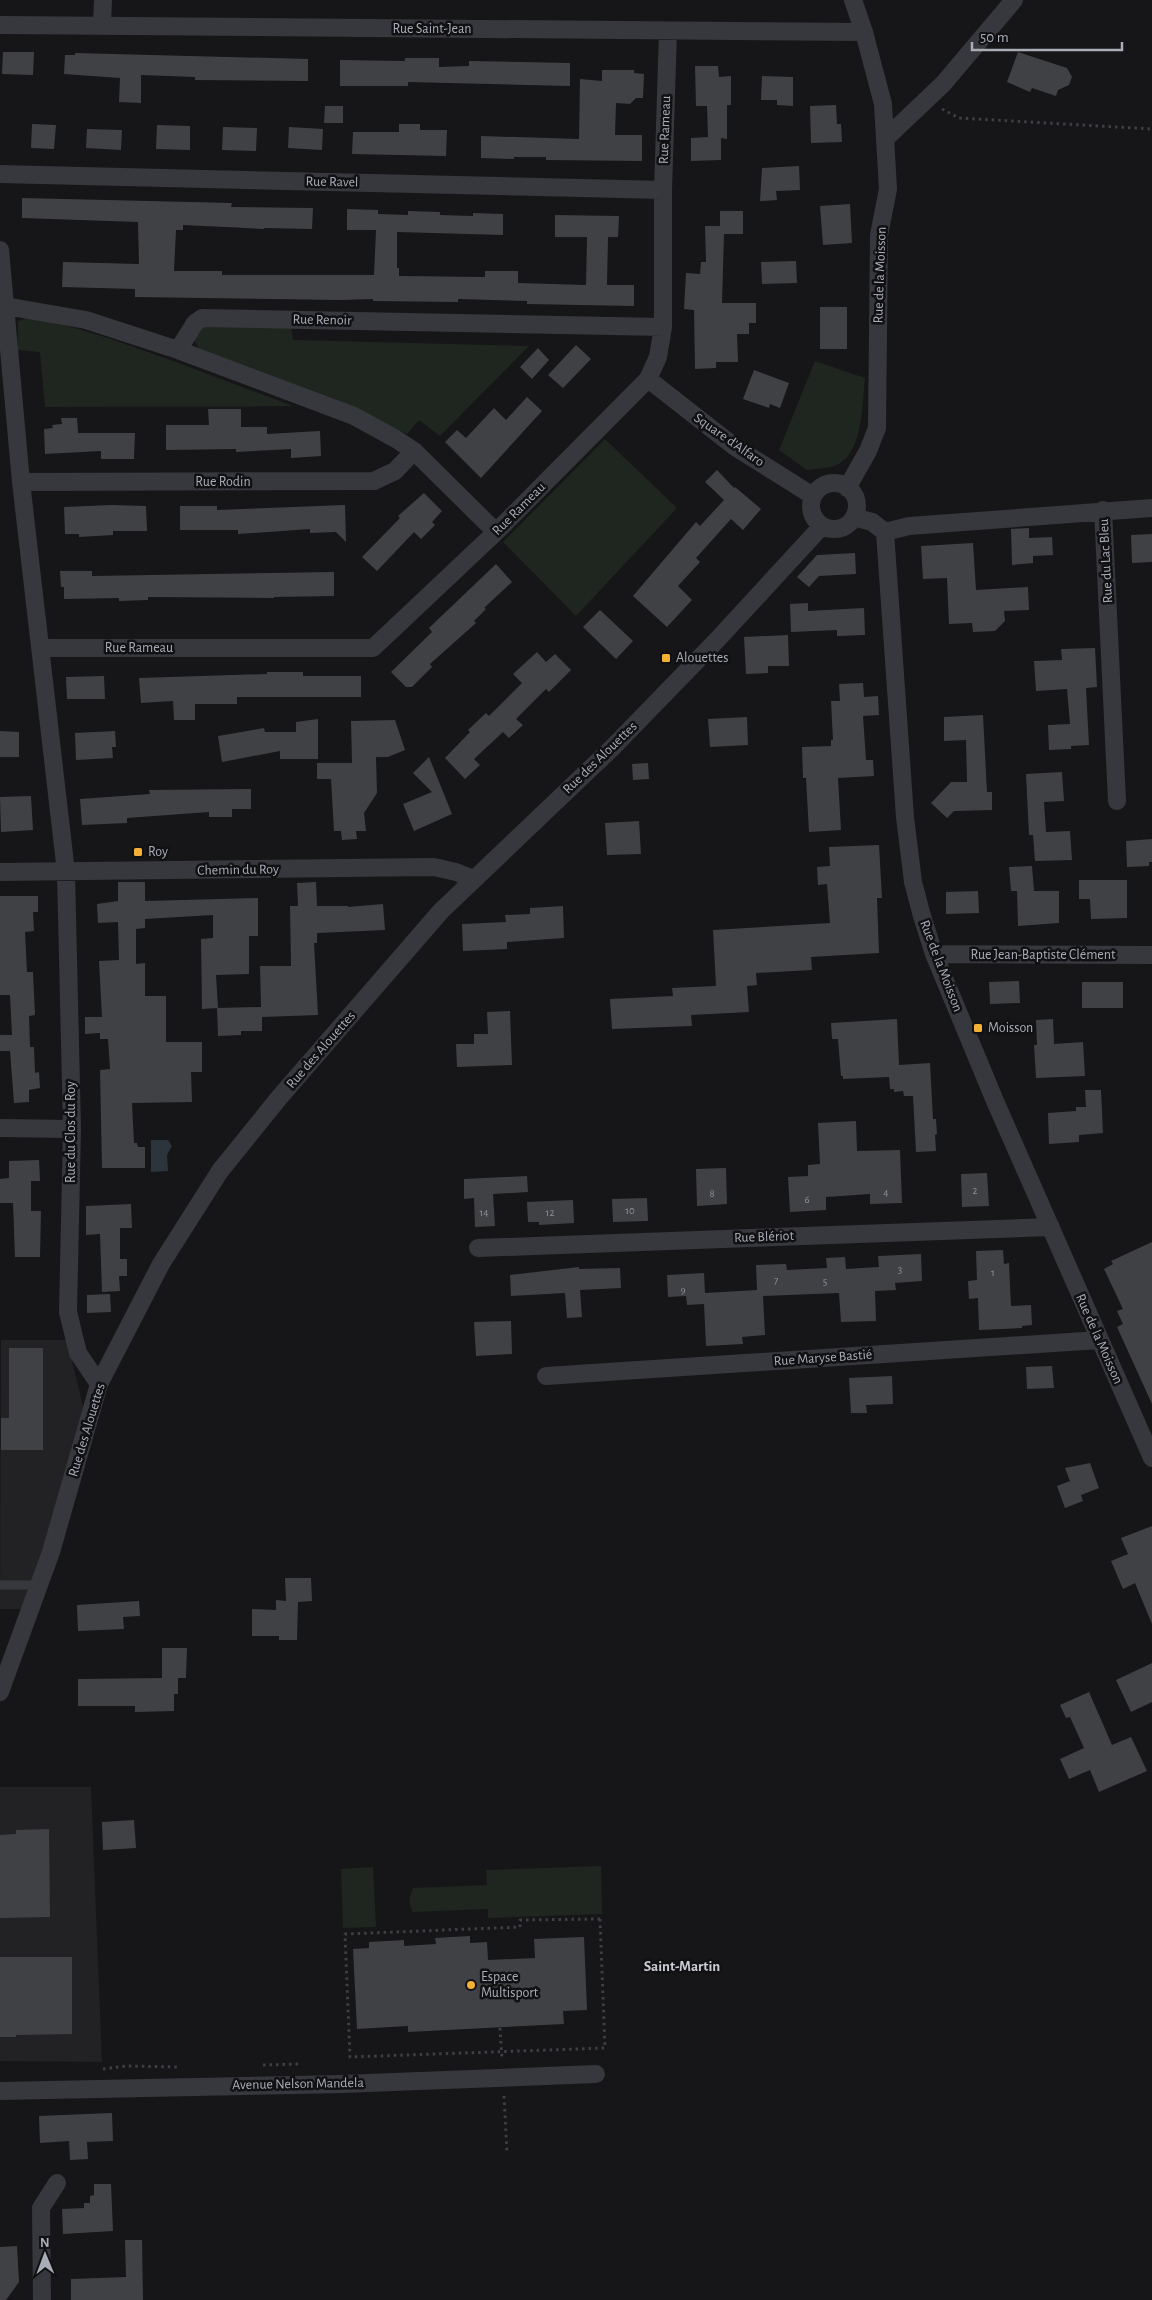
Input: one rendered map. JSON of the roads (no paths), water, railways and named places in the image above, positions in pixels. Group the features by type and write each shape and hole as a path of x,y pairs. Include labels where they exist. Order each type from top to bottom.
{"street":[{"path":"102,26 103,0"},
{"name":"Rue de la Moisson","path":"847,488 868,451 878,428 878,235 888,189 883,104 864,32 853,0"},
{"path":"885,140 943,84 1014,0"},
{"name":"Rue Saint-Jean","path":"0,25 864,32"},
{"name":"Rue Rameau","path":"40,648 373,648 496,532 648,379 658,357 663,327 663,190 668,31"},
{"name":"Rue Ravel","path":"0,174 663,190"},
{"path":"0,250 21,482 66,872"},
{"path":"5,306 86,320 178,350 354,416 414,451 496,532"},
{"name":"Rue Renoir","path":"178,350 195,323 202,318 663,327"},
{"name":"Square d'Alfaro","path":"648,379 735,447 813,496"},
{"name":"Rue Rodin","path":"21,482 374,482 395,471 414,451"},
{"path":"832,483 847,488 852,492 857,505 854,518 843,527 829,529 816,522 811,509 813,496 824,485 832,483"},
{"path":"1103,510 1152,508"},
{"name":"Rue du Lac Bleu","path":"885,532 909,526 1103,510 1117,801"},
{"path":"854,518 872,522 885,532"},
{"name":"Rue des Alouettes","path":"0,1692 51,1552 99,1384 161,1264 220,1171 278,1099 441,911 612,748 718,640 822,526"},
{"name":"Rue de la Moisson","path":"885,532 905,817 913,882 934,954 1100,1340 1146,1428 1152,1458"},
{"name":"Chemin du Roy","path":"0,872 434,867 456,872 474,879"},
{"name":"Rue du Clos du Roy","path":"66,872 72,1129 68,1312 78,1352 99,1384"},
{"name":"Rue Jean-Baptiste Clément","path":"934,954 1152,955"},
{"path":"0,1128 72,1129"},
{"name":"Rue Blériot","path":"478,1248 1050,1227"},
{"name":"Rue Maryse Bastié","path":"546,1376 1100,1340"},
{"name":"Avenue Nelson Mandela","path":"0,2091 342,2084 596,2074"},
{"path":"42,2300 41,2208 49,2192 57,2183"}],"lane":[{"path":"0,1585 39,1584"}],"place":[{"name":"Alouettes","path":"666,658"},
{"name":"Roy","path":"138,852"},
{"name":"Moisson","path":"978,1028"},
{"name":"Espace Multisport","path":"471,1985"}],"district":[{"name":"Saint-Martin","path":"682,1966"}]}
